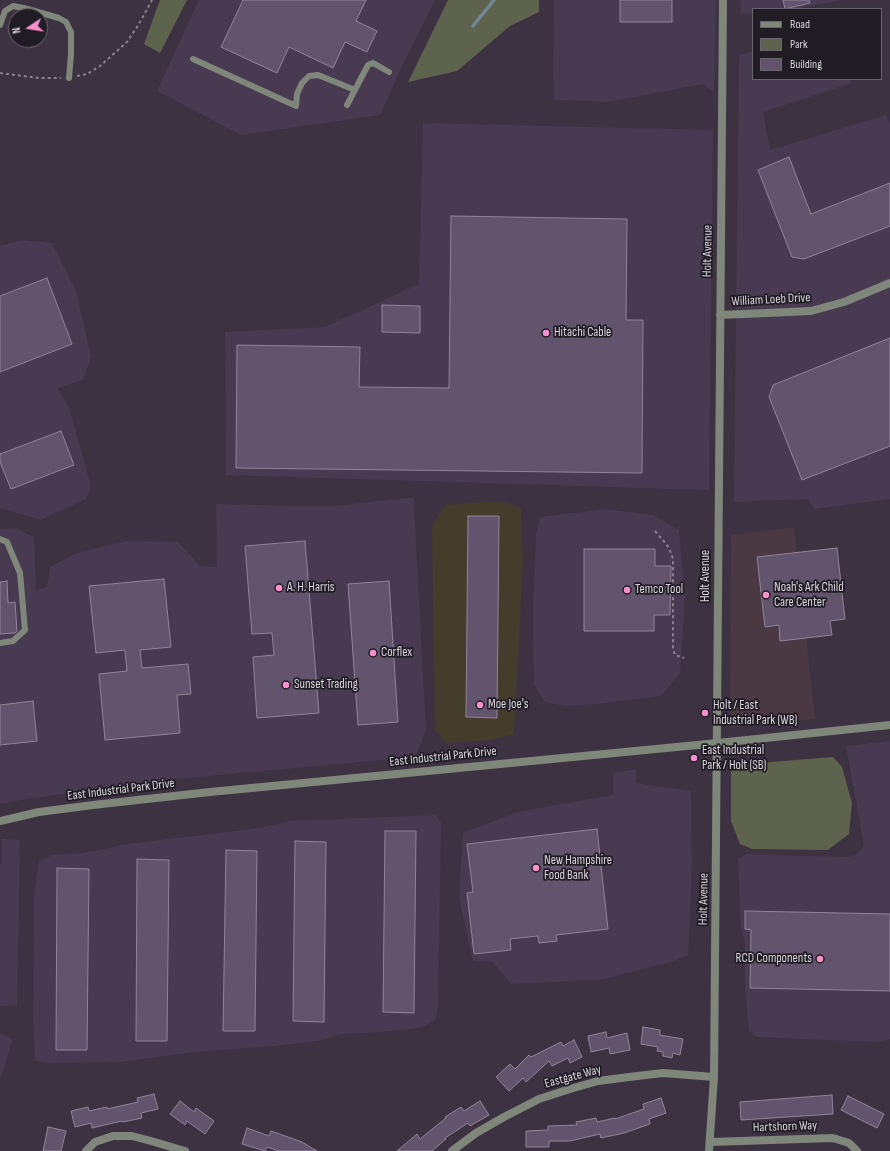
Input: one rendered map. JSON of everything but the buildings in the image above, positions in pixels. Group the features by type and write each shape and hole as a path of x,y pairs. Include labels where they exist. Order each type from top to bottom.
{"street":[{"name":"Holt Avenue","path":"709,1151 714,1077 718,743 723,0"},
{"name":"William Loeb Drive","path":"720,315 811,311 844,302 890,283"},
{"name":"East Industrial Park Drive","path":"0,821 39,812 202,793 890,725"},
{"name":"Eastgate Way","path":"452,1151 476,1133 539,1099 598,1081 663,1073 714,1077"},
{"path":"86,1151 95,1142 113,1136 132,1136 185,1151"},
{"name":"Hartshorn Way","path":"710,1142 833,1138 849,1143 857,1151"}],"lane":[{"path":"0,25 5,11 13,6 59,18 66,22 71,32 69,78"},
{"path":"193,59 296,106 302,83 309,76 318,75 355,90"},
{"path":"347,105 368,65 373,63 389,72"},
{"path":"0,539 7,542 20,573 25,630 13,641 0,643"}],"path":[{"path":"0,73 39,78 69,78 87,74 100,66 128,42 152,0"},
{"path":"655,531 667,545 673,559 673,649 675,655 684,658"}],"shaded area":[{"path":"199,0 435,0 404,62 380,115 241,135 157,91"},
{"path":"554,0 716,0 714,92 703,84 608,102 555,100 553,78"},
{"path":"740,0 841,0 801,8 752,8 752,13 741,14"},
{"path":"752,51 752,80 851,80 852,83 763,112 770,150 886,115 890,124 890,499 814,509 808,499 734,502 739,55"},
{"path":"423,123 713,130 709,490 226,475 225,332 325,327 419,284"},
{"path":"22,240 52,243 76,291 91,357 83,380 58,388 69,408 91,486 86,499 41,520 0,508 0,246"},
{"path":"414,497 426,730 415,757 165,780 26,799 0,804 0,529 15,528 34,537 36,590 47,587 50,567 77,553 126,541 178,542 200,566 217,567 216,504 334,506"},
{"path":"500,501 521,508 523,562 514,734 491,740 446,743 435,730 432,526 445,505"},
{"path":"606,509 653,515 679,530 685,598 680,673 661,696 597,704 566,706 545,702 534,685 533,613 536,534 540,517"},
{"name":"Noah's Ark Child Care Center","path":"794,527 815,719 730,728 731,535"},
{"path":"890,741 890,1039 876,1042 756,1037 749,1030 745,989 745,941 741,930 738,859 746,854 848,857 857,854 864,846 846,746"},
{"path":"636,769 636,783 691,791 692,863 688,955 674,961 600,980 511,984 493,962 473,961 459,898 463,833 517,812 613,795 613,773"},
{"path":"436,815 441,823 438,1008 435,1020 420,1028 340,1034 318,1041 194,1052 121,1062 48,1063 35,1061 33,1022 34,894 39,861 53,855 84,853 127,844 260,828 290,821"},
{"path":"2,839 20,840 17,1005 0,1006 0,865 2,864"},
{"path":"0,1033 12,1039 4,1069 0,1077"}],"green space":[{"path":"160,0 187,0 160,53 144,44"},
{"path":"448,0 539,0 539,12 510,26 457,71 408,82"},
{"path":"833,757 842,767 852,803 849,834 828,850 752,849 740,844 731,821 731,769 758,763"}],"waterway":[{"path":"473,26 494,0"}],"place":[{"name":"Hitachi Cable","path":"546,333"},
{"name":"A. H. Harris","path":"279,588"},
{"name":"Temco Tool","path":"627,590"},
{"name":"Noah's Ark Child Care Center","path":"766,595"},
{"name":"Corflex","path":"373,653"},
{"name":"Sunset Trading","path":"286,685"},
{"name":"Moe Joe's","path":"480,705"},
{"name":"Holt / East Industrial Park (WB)","path":"705,713"},
{"name":"East Industrial Park / Holt (SB)","path":"694,758"},
{"name":"New Hampshire Food Bank","path":"536,868"},
{"name":"RCD Components","path":"820,959"}]}
